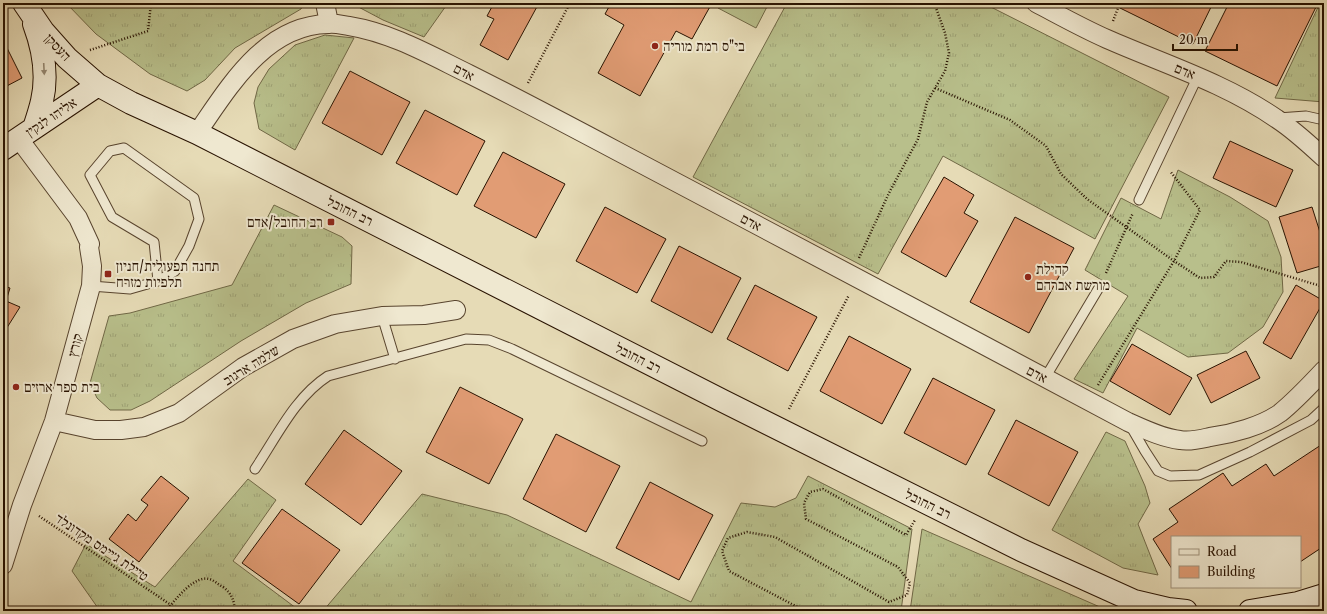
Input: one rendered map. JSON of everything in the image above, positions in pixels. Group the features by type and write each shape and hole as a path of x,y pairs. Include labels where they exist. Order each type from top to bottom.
{"street":[{"path":"325,3 329,23"},
{"name":"אדם","path":"1036,3 1106,38 1198,76 1240,96 1277,118 1298,134 1324,158"},
{"name":"העסקן","path":"25,4 43,31 66,58 98,86"},
{"path":"19,138 42,100 44,79 43,56 38,37 25,4"},
{"name":"אדם","path":"196,133 224,94 260,51 278,38 303,27 329,23 377,32 411,45 520,99 1128,422 1157,434 1180,441 1221,436 1249,428 1279,413 1304,392 1324,370"},
{"name":"אליהו לנקין","path":"19,138 98,86"},
{"name":"רב החובל","path":"98,86 196,133 1020,550 1134,601 1168,609 1186,611"},
{"name":"קורץ","path":"3,564 22,505 54,421 91,286 92,266 90,244 78,218 19,138"},
{"name":"שלמה ארגוב","path":"54,421 95,430 121,430 144,427 179,413 243,367 293,339 335,324 382,316 424,315 456,310"},
{"path":"1250,611 1298,603 1324,595"}],"lane":[{"path":"1139,200 1198,76"},
{"path":"1277,118 1306,116 1324,120"},
{"path":"91,286 130,289 158,282 175,271 189,246 199,219 194,198 124,148 110,151 90,175 112,217 154,242 158,282"},
{"path":"1045,378 1100,286"},
{"path":"382,316 395,359"},
{"path":"255,469 298,403 317,383 328,376 466,339 489,340 512,349 702,441"},
{"path":"1128,422 1158,471 1170,476 1199,474 1250,452 1311,420 1324,408"}],"path":[{"path":"66,58 148,31 150,3"},
{"path":"520,99 570,3"},
{"path":"778,428 854,277 889,193 918,139 927,102 945,71 949,53 945,33 936,8 940,3"},
{"path":"935,88 1010,120 1022,128 1046,146 1061,174 1087,199 1126,228 1200,278 1214,277 1226,261 1234,261 1324,287"},
{"path":"1089,401 1174,261 1200,210 1160,157"},
{"path":"1100,286 1139,200"},
{"path":"805,611 729,571 722,551 728,538 746,532 775,537 889,602 907,595 910,583 898,567 806,519 804,503 810,492 823,489 906,535 926,503"},
{"name":"טיילת ג׳יימס מקדונלד","path":"22,505 171,605"},
{"path":"166,611 189,586 200,579 212,579 226,590 234,601 235,611"},
{"path":"689,609 693,611"}],"green space":[{"path":"66,3 304,3 301,9 235,48 205,80 187,91 150,74 96,34"},
{"path":"351,3 448,3 424,37 383,20"},
{"path":"721,3 769,3 756,28 718,8"},
{"path":"787,3 983,3 1169,97 1095,239 943,156 878,274 693,177"},
{"path":"1320,3 1324,3 1324,102 1275,98"},
{"path":"325,35 354,38 295,150 259,129 254,103 258,87 269,69 295,45"},
{"path":"1178,170 1230,197 1268,221 1281,257 1283,292 1263,327 1228,353 1188,357 1137,328 1103,393 1074,379 1128,296 1085,270 1121,198 1161,219"},
{"path":"274,205 342,237 352,246 351,284 306,303 241,341 150,401 131,410 110,410 97,398 90,383 109,316 130,313 232,285"},
{"path":"1106,432 1125,441 1145,486 1150,503 1138,524 1158,575 1123,568 1052,530"},
{"path":"808,476 912,529 901,611 323,611 422,494 507,515 691,602 741,503 775,507 796,498"},
{"path":"248,479 276,500 233,561 300,611 100,611 72,571 86,544 155,587"},
{"path":"922,529 1109,611 910,611"}],"building":[{"path":"494,3 539,3 508,60 480,45 494,19 487,16"},
{"path":"611,3 712,3 692,39 676,31 640,96 598,73 624,25 605,14"},
{"path":"1122,3 1213,3 1193,44 1120,8"},
{"path":"1229,3 1318,3 1277,86 1205,51"},
{"path":"3,40 22,78 3,88"},
{"path":"350,71 410,102 382,155 322,123"},
{"path":"425,110 485,141 457,195 396,163"},
{"path":"1230,141 1293,170 1276,207 1213,178"},
{"path":"503,152 565,184 536,238 474,206"},
{"path":"944,177 974,195 964,213 978,221 946,277 901,252"},
{"path":"605,207 666,239 637,293 576,261"},
{"path":"1312,207 1324,245 1324,265 1297,273 1279,217"},
{"path":"1015,217 1074,248 1029,333 970,302"},
{"path":"679,246 741,278 712,333 651,301"},
{"path":"755,285 817,317 788,371 727,339"},
{"path":"1296,285 1324,301 1291,359 1263,343"},
{"path":"3,286 10,288 6,301 20,307 3,334"},
{"path":"849,336 911,369 882,424 820,391"},
{"path":"1132,344 1192,378 1170,415 1110,381"},
{"path":"1246,351 1260,378 1211,403 1197,375"},
{"path":"933,378 995,410 966,465 904,433"},
{"path":"460,387 523,419 489,484 426,452"},
{"path":"1016,420 1078,452 1049,506 988,474"},
{"path":"344,430 402,471 361,525 305,484"},
{"path":"556,434 620,466 586,532 523,499"},
{"path":"1324,443 1324,546 1301,561 1301,536 1171,536 1171,567 1153,539 1178,522 1169,509 1223,473 1232,486 1266,464 1274,476"},
{"path":"161,476 189,498 139,562 109,539 128,514 136,521 148,505 141,500"},
{"path":"650,482 713,515 679,580 616,548"},
{"path":"282,509 340,550 299,604 242,563"}],"place":[{"name":"בי\"ס רמת מוריה","path":"655,46"},
{"name":"רב החובל/אדם","path":"331,222"},
{"name":"תחנה תפעולית/חניון תלפיות מזרח","path":"108,274"},
{"name":"קהילת מורשת אברהם","path":"1028,277"},
{"name":"בית ספר ארזים","path":"16,387"}]}
